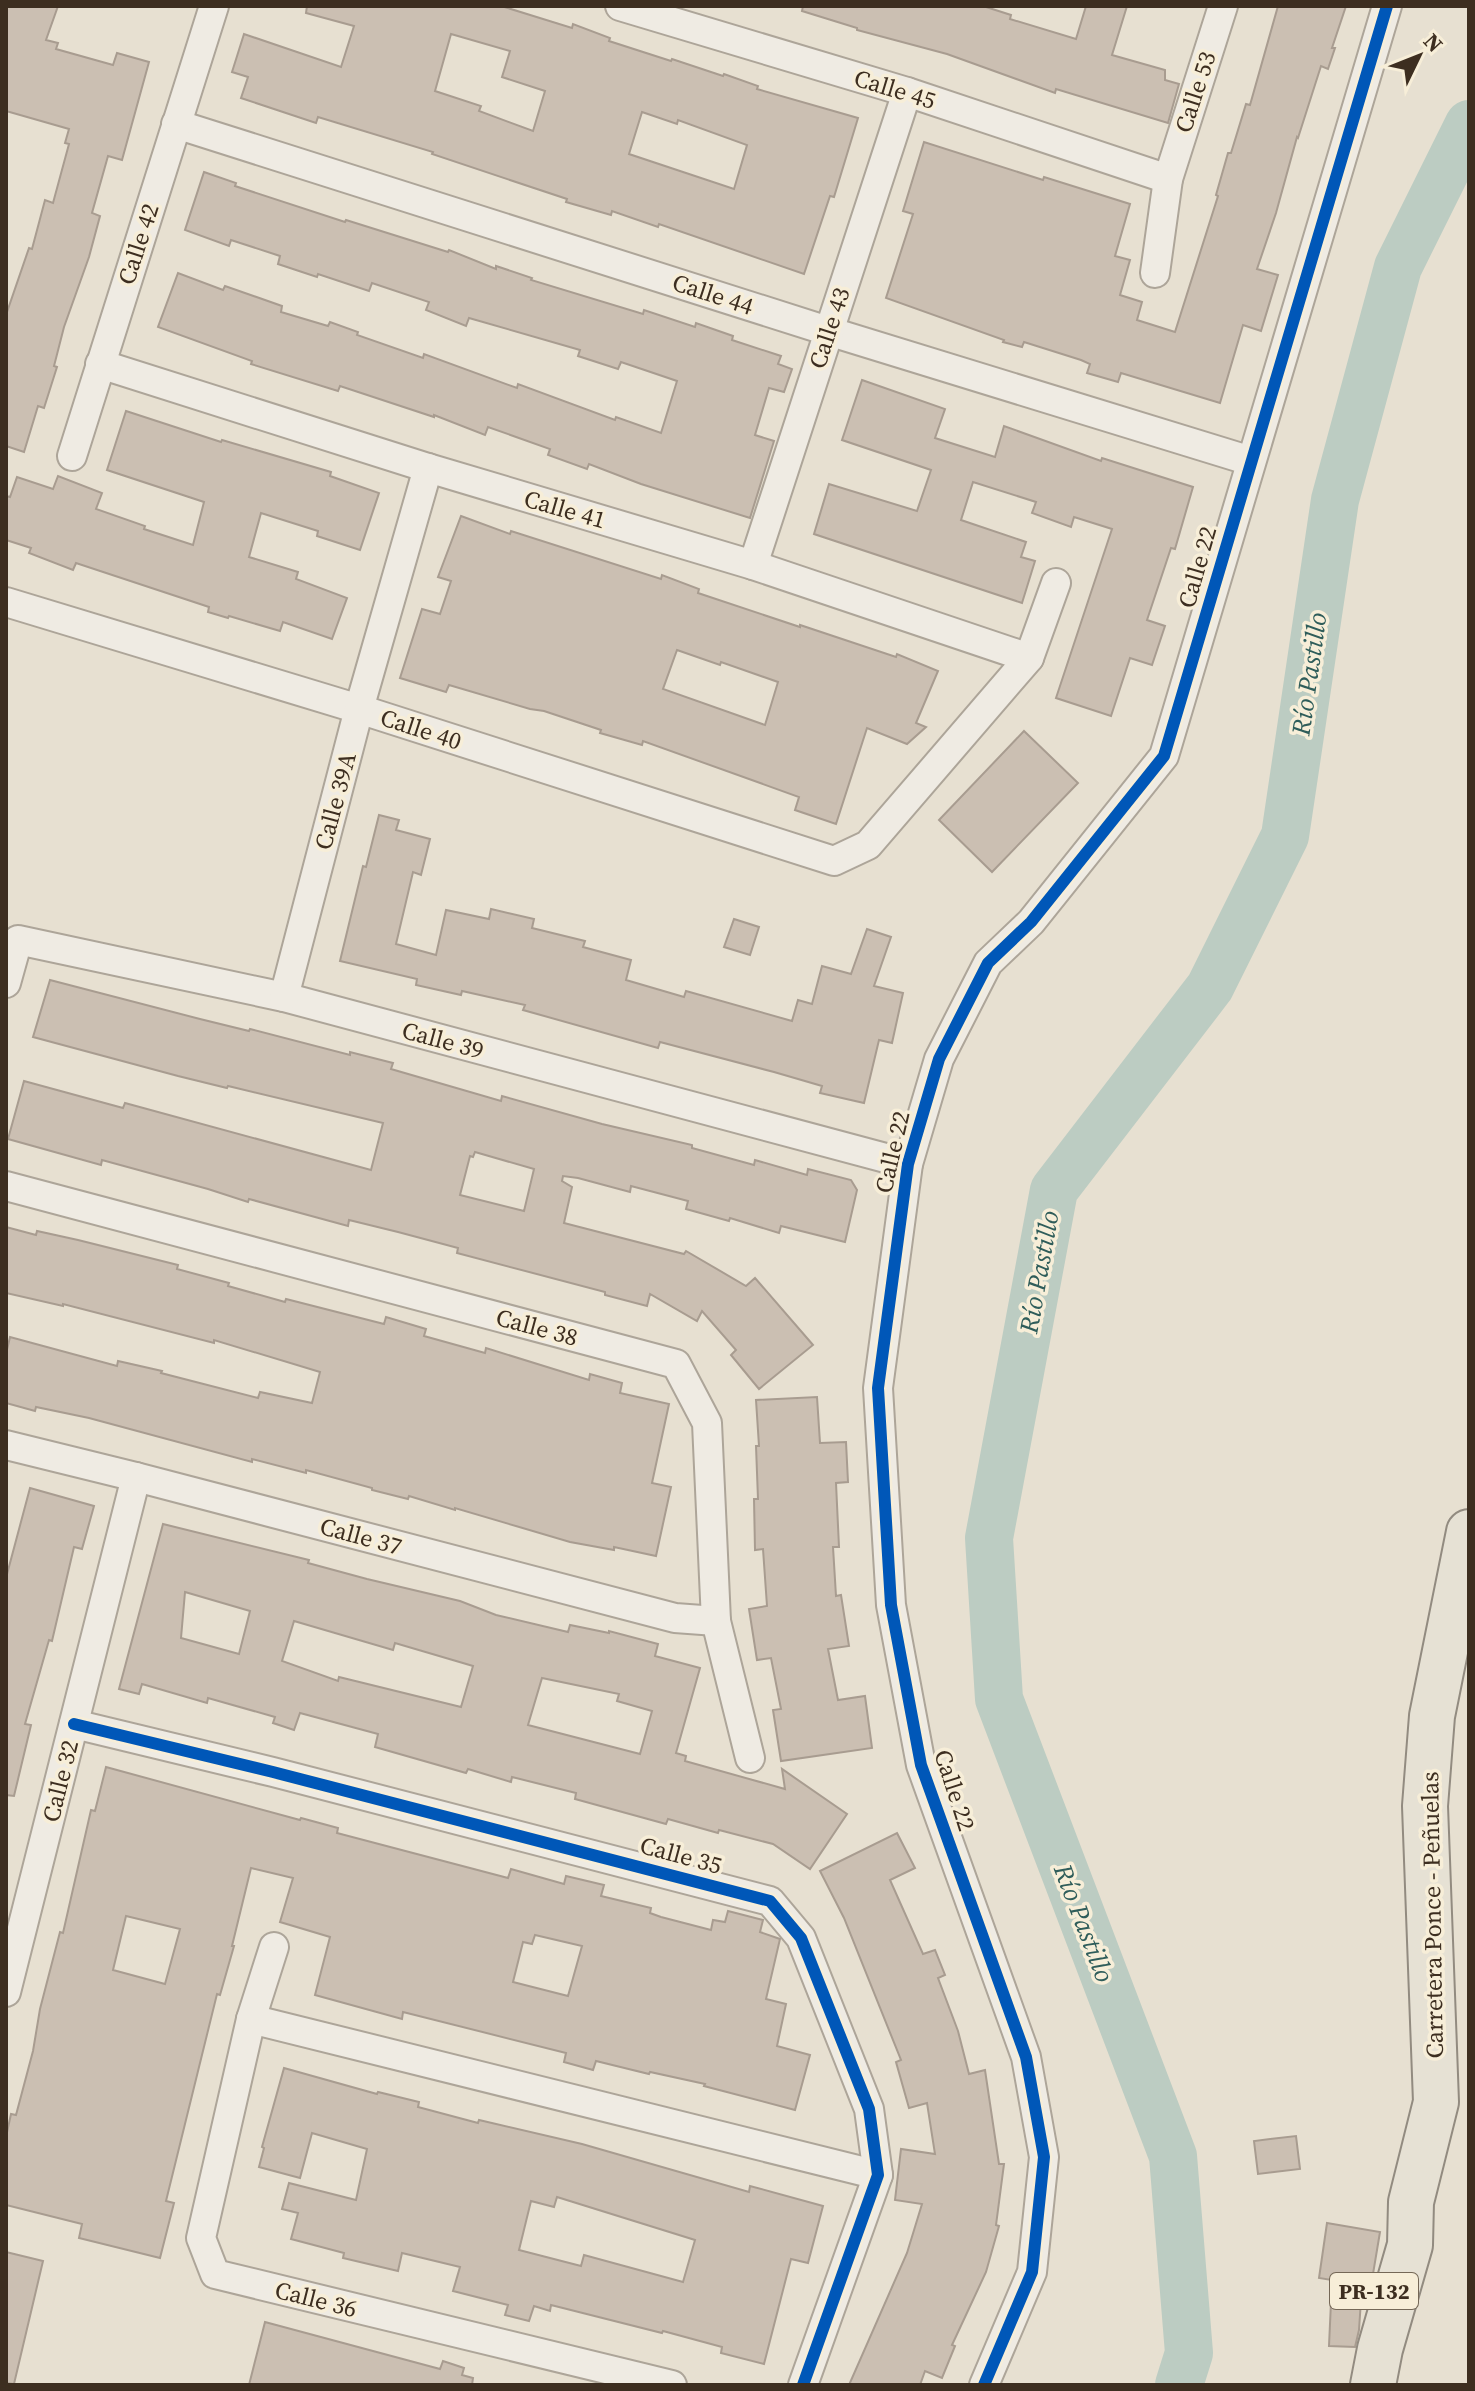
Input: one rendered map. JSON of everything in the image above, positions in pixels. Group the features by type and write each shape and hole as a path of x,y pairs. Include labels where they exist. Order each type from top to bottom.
{"main road":[{"name":"Carretera Ponce - Peñuelas","path":"1373,2385 1380,2349 1410,2245 1411,2202 1436,2102 1425,1806 1432,1716 1469,1532"},
{"name":"Carretera Ponce - Peñuelas","path":"1350,2385 1386,2244 1411,2202"}],"street":[{"name":"Calle 42","path":"72,456 214,6"},
{"name":"Calle 45","path":"620,6 907,92 1168,179"},
{"name":"Calle 53","path":"1155,273 1168,179 1223,6"},
{"name":"Calle 22","path":"984,2385 1032,2272 1044,2157 1026,2057 921,1765 891,1605 878,1388 908,1164 939,1059 988,963 1031,922 1164,756 1387,6"},
{"name":"Calle 43","path":"753,565 907,92"},
{"name":"Calle 44","path":"176,124 828,331 1251,461"},
{"name":"Calle 41","path":"100,364 428,468 753,565 1029,658"},
{"name":"Calle 39A","path":"284,997 359,709 428,468"},
{"path":"1029,658 1056,583"},
{"name":"Calle 40","path":"6,602 359,709 834,861 868,845 1029,658"},
{"name":"Calle 39","path":"6,983 18,940 284,997 908,1164"},
{"name":"Calle 38","path":"6,1186 676,1364 707,1423 716,1621 750,1758"},
{"name":"Calle 37","path":"6,1445 675,1618 716,1621"},
{"name":"Calle 32","path":"6,1992 136,1477"},
{"name":"Calle 35","path":"74,1724 273,1772 770,1901 801,1938 869,2109 878,2175 803,2385"},
{"name":"Calle 36","path":"274,1947 251,2019 201,2238 215,2274 672,2385"},
{"path":"251,2019 878,2175"}],"building":[{"path":"6,6 58,6 46,40 58,43 56,49 113,65 117,53 149,62 122,160 108,156 92,213 100,216 89,257 64,327 54,366 57,367 44,408 38,406 24,452 6,446 6,315 29,248 32,249 45,200 53,203 69,144 65,143 69,129 6,111"},
{"path":"307,6 501,6 572,28 573,24 610,38 609,41 724,74 758,86 757,89 858,118 834,197 830,196 804,274 659,224 658,227 612,211 611,215 566,202 567,199 433,152 318,117 316,123 241,98 248,77 232,72 244,34 341,67 354,26 306,13","holes":["451,34 510,51 502,77 545,91 533,131 479,111 481,106 435,91","642,112 677,124 678,120 747,145 734,189 629,154"]},
{"path":"803,6 983,6 1011,15 1010,19 1076,39 1086,6 1127,6 1112,55 1165,70 1165,80 1179,84 1168,123 1056,89 1055,93 947,54 857,30 802,11"},
{"path":"1278,6 1346,6 1328,69 1321,66 1257,269 1278,275 1261,331 1243,325 1220,403 1121,373 1118,382 1087,373 1090,364 1081,360 1024,342 1022,347 1003,342 886,298 913,214 903,211 924,142 1130,204 1115,256 1130,260 1120,295 1142,302 1137,320 1175,332 1218,196 1228,153 1231,153 1246,104 1250,105"},
{"path":"204,172 236,183 235,186 345,222 449,250 531,280 643,314 644,310 695,327 696,323 733,336 732,340 781,356 778,364 792,369 784,392 769,388 755,435 774,441 750,518 641,484 589,464 587,469 548,455 550,449 488,427 485,435 434,415 340,386 338,391 251,364 252,361 158,327 178,273 223,290 225,286 282,306 281,312 328,326 330,322 423,358 424,354 517,388 518,384 615,420 616,417 661,433 677,381 621,362 618,369 578,356 580,350 469,318 466,326 426,310 429,302 372,283 369,291 318,274 317,277 278,264 280,256 231,240 229,246 185,230"},
{"path":"862,380 945,409 935,438 995,457 1004,426 1101,461 1102,458 1193,487 1175,549 1171,548 1147,620 1165,626 1152,665 1130,658 1111,716 1056,698 1112,529 1074,517 1071,527 1032,513 1036,502 973,482 961,520 1026,542 1021,557 1035,561 1022,603 814,534 829,484 917,511 931,470 842,440"},
{"path":"126,411 221,442 331,472 330,476 379,493 360,550 317,536 318,531 261,513 249,557 298,572 296,579 347,598 332,639 283,622 280,631 208,612 209,607 76,563 73,570 29,553 31,548 6,540 6,496 10,497 17,477 53,489 58,476 102,493 96,509 193,545 204,502 107,470"},
{"path":"461,516 510,534 511,531 661,579 662,575 699,589 698,593 896,657 897,654 938,671 916,723 926,727 907,744 867,728 836,824 795,810 799,797 643,741 642,745 600,733 601,730 544,711 449,685 446,692 400,678 422,609 440,614 451,581 438,577","holes":["677,650 720,665 721,662 778,682 765,725 663,689"]},
{"path":"1024,731 1078,783 992,872 939,820"},
{"path":"379,815 399,820 396,830 430,839 421,875 413,872 396,944 436,955 446,910 489,919 491,909 534,919 532,928 585,941 583,947 631,960 626,980 684,997 686,991 792,1021 798,1000 812,1004 822,966 851,974 867,929 891,937 874,986 903,993 892,1043 879,1040 864,1103 820,1093 822,1086 774,1072 660,1042 658,1048 523,1010 525,1005 462,991 461,995 416,985 417,979 340,961"},
{"path":"734,919 759,927 750,955 724,947"},
{"path":"50,980 249,1031 393,1063 391,1069 501,1101 502,1096 692,1145 692,1148 754,1165 755,1160 807,1175 808,1169 851,1180 857,1190 845,1242 781,1226 779,1233 686,1209 688,1201 631,1186 630,1192 563,1176 562,1181 572,1187 564,1223 684,1254 686,1251 746,1286 755,1278 813,1345 759,1389 731,1355 736,1350 702,1311 697,1321 650,1294 647,1306 457,1253 458,1248 398,1232 349,1220 348,1226 249,1199 248,1202 102,1160 101,1165 8,1139 24,1081 123,1108 125,1103 371,1170 383,1123 178,1076 33,1037","holes":["475,1152 534,1169 524,1211 460,1195 470,1156 473,1157"]},
{"path":"6,1227 36,1235 37,1231 78,1240 178,1265 177,1269 285,1302 286,1299 384,1324 386,1317 426,1329 424,1336 485,1353 486,1348 589,1380 590,1374 622,1383 620,1393 669,1404 652,1483 671,1487 656,1556 570,1542 455,1508 372,1490 306,1470 306,1473 252,1459 252,1462 89,1418 36,1407 35,1411 6,1403 6,1354 10,1337 117,1366 118,1361 162,1371 258,1398 260,1392 312,1403 320,1372 214,1340 214,1343 63,1304 6,1293"},
{"path":"817,1397 820,1443 846,1442 848,1482 836,1483 839,1547 833,1547 836,1596 841,1595 849,1646 828,1649 838,1700 865,1696 872,1748 781,1761 773,1710 781,1709 771,1658 757,1660 749,1609 767,1606 763,1549 755,1550 754,1499 758,1499 756,1446 759,1446 756,1400"},
{"path":"30,1488 94,1506 82,1549 74,1547 52,1641 49,1640 25,1724 31,1725 14,1796 6,1795 6,1578"},
{"path":"163,1524 460,1601 496,1615 568,1632 570,1625 609,1631 658,1644 655,1656 700,1668 676,1753 686,1756 685,1761 785,1789 782,1769 847,1814 810,1869 773,1844 668,1819 666,1824 575,1799 576,1793 512,1777 511,1782 468,1769 466,1773 375,1747 378,1734 300,1713 294,1730 273,1723 275,1717 208,1698 207,1703 142,1684 139,1694 119,1689","holes":["185,1592 250,1611 239,1654 181,1638","294,1621 393,1650 395,1643 473,1666 461,1707 339,1677 338,1681 282,1661","542,1678 619,1694 617,1701 652,1711 640,1754 528,1725"]},
{"path":"106,1767 338,1828 337,1833 508,1878 511,1869 564,1884 566,1876 604,1885 601,1896 651,1908 650,1913 711,1930 713,1920 725,1922 728,1911 763,1920 760,1932 780,1939 766,1999 786,2004 777,2046 810,2055 795,2110 705,2084 596,2061 593,2070 564,2062 566,2053 403,2012 402,2019 315,1995 330,1937 280,1922 293,1878 251,1868 234,1946 220,1995 217,1994 166,2201 174,2203 160,2258 79,2238 82,2224 6,2205 6,2137 11,2114 16,2115 33,2051 40,2009 60,1932 63,1933 91,1810 95,1811","holes":["126,1916 180,1929 165,1984 113,1970","535,1935 582,1946 568,1996 513,1982 523,1942 532,1944"]},
{"path":"897,1833 915,1868 890,1880 923,1954 935,1950 945,1975 938,1978 958,2031 969,2074 985,2070 999,2164 1004,2164 996,2225 999,2226 986,2272 952,2345 955,2346 942,2378 925,2371 920,2385 849,2385 907,2253 922,2204 895,2200 901,2149 935,2154 927,2103 909,2108 896,2062 901,2060 844,1918 820,1871"},
{"path":"284,2068 377,2094 419,2102 418,2107 478,2123 479,2120 582,2144 749,2192 750,2186 823,2206 808,2263 791,2259 764,2364 721,2353 722,2347 551,2305 550,2311 534,2306 529,2321 505,2315 508,2305 453,2291 460,2267 402,2253 398,2271 343,2258 344,2253 291,2239 298,2213 282,2209 289,2183 356,2200 367,2149 312,2133 300,2178 259,2167","holes":["557,2197 695,2240 683,2282 584,2255 581,2266 519,2250 531,2201 554,2207"]},
{"path":"1296,2136 1300,2169 1258,2174 1254,2141"},
{"path":"1327,2223 1380,2232 1371,2286 1362,2285 1355,2347 1329,2346 1332,2280 1319,2278"},
{"path":"6,2252 43,2261 14,2384 6,2383"},
{"path":"265,2322 440,2369 443,2361 464,2368 462,2375 473,2378 472,2385 249,2385"}],"waterway":[{"name":"Río Pastillo","path":"1179,2385 1189,2353 1173,2156 999,1699 989,1538 1054,1190 1210,987 1285,836 1335,500 1398,267 1469,124"}],"cycle path":[{"path":"984,2385 1032,2272 1044,2157 1026,2057 921,1765 891,1605 878,1388 908,1164 939,1059 988,963 1031,922 1164,756 1387,6"},
{"path":"74,1724 273,1772 770,1901 801,1938 869,2109 878,2175 803,2385"}]}
